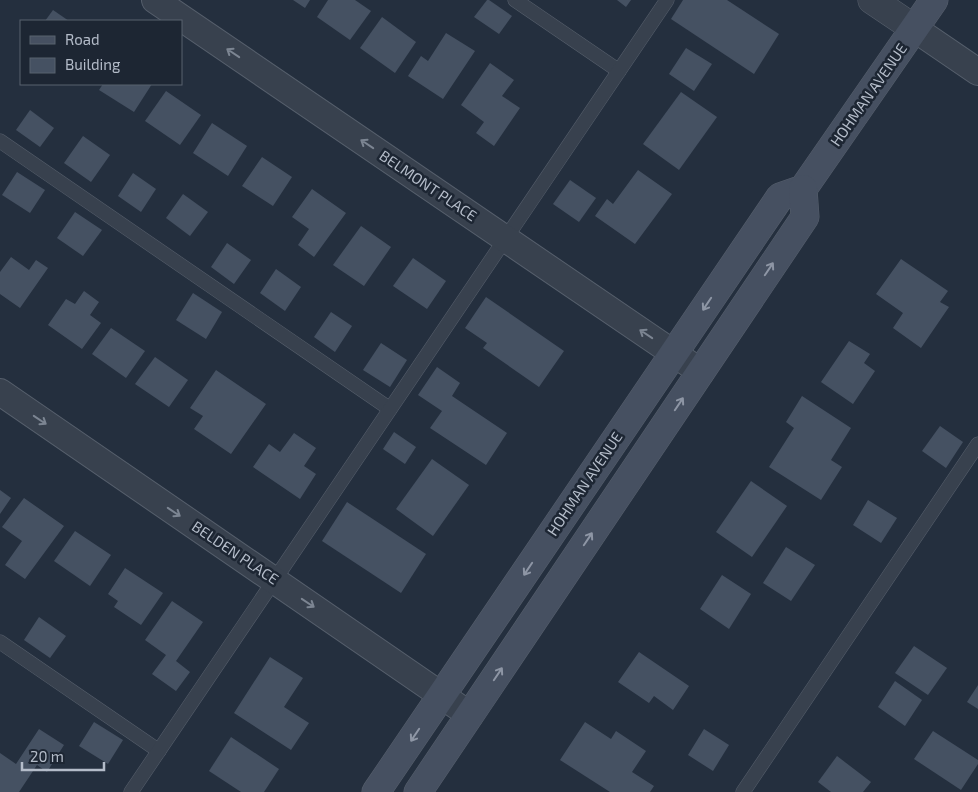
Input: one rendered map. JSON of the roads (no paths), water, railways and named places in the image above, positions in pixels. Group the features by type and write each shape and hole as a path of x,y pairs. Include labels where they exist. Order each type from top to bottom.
{"main road":[{"name":"HOHMAN AVENUE","path":"376,792 780,197 803,189 934,0"},
{"path":"418,792 805,217 803,189"}],"street":[{"name":"BELMONT PLACE","path":"155,0 700,372"},
{"path":"872,0 978,72"},
{"name":"BELDEN PLACE","path":"0,392 470,715"}],"lane":[{"path":"515,0 619,71"},
{"path":"131,792 667,0"},
{"path":"0,141 390,409"},
{"path":"743,792 978,444"},
{"path":"0,642 159,751"}]}
